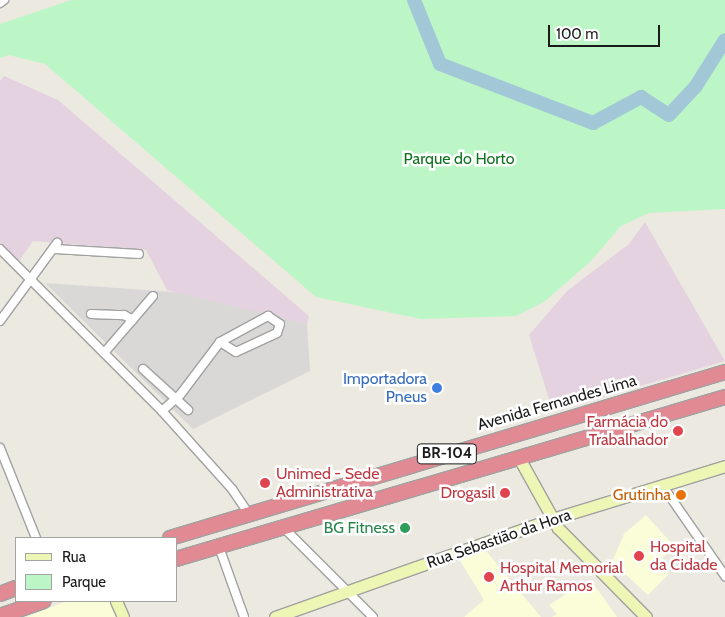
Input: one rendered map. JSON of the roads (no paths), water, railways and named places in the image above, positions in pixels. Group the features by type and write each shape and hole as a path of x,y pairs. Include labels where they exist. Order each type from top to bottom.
{"highway":[{"name":"Avenida Fernandes Lima","path":"173,537 725,372"},
{"name":"BR-104","path":"178,559 725,397"},
{"path":"0,594 15,588"},
{"path":"0,616 41,602"}],"street":[{"path":"0,3 4,0"},
{"path":"0,321 33,282 56,246 139,254"},
{"path":"0,249 162,411 232,488 249,514"},
{"path":"104,353 153,296"},
{"path":"91,314 124,315 133,320"},
{"path":"162,411 175,399 220,342 268,316 279,321 277,333 236,352 220,342"},
{"path":"143,369 188,410"},
{"path":"0,448 36,537"},
{"path":"518,458 552,519 646,617"},
{"name":"Rua Sebastião da Hora","path":"275,617 349,593 552,519 725,466"},
{"path":"662,485 725,576"},
{"path":"283,527 373,617"},
{"path":"220,547 244,617"},
{"path":"116,602 123,617"}],"waterway":[{"path":"414,0 440,64 593,123 641,97 669,115 696,86 725,40"}],"place":[{"name":"Importadora Pneus","path":"437,388"},
{"name":"Farmácia do Trabalhador","path":"678,431"},
{"name":"Unimed - Sede Administrativa","path":"265,483"},
{"name":"Drogasil","path":"505,493"},
{"name":"Grutinha","path":"681,495"},
{"name":"BG Fitness","path":"405,528"},
{"name":"Hospital da Cidade","path":"639,556"},
{"name":"Hospital Memorial Arthur Ramos","path":"489,577"}],"park label":[{"name":"Parque do Horto","path":"459,159"}]}
